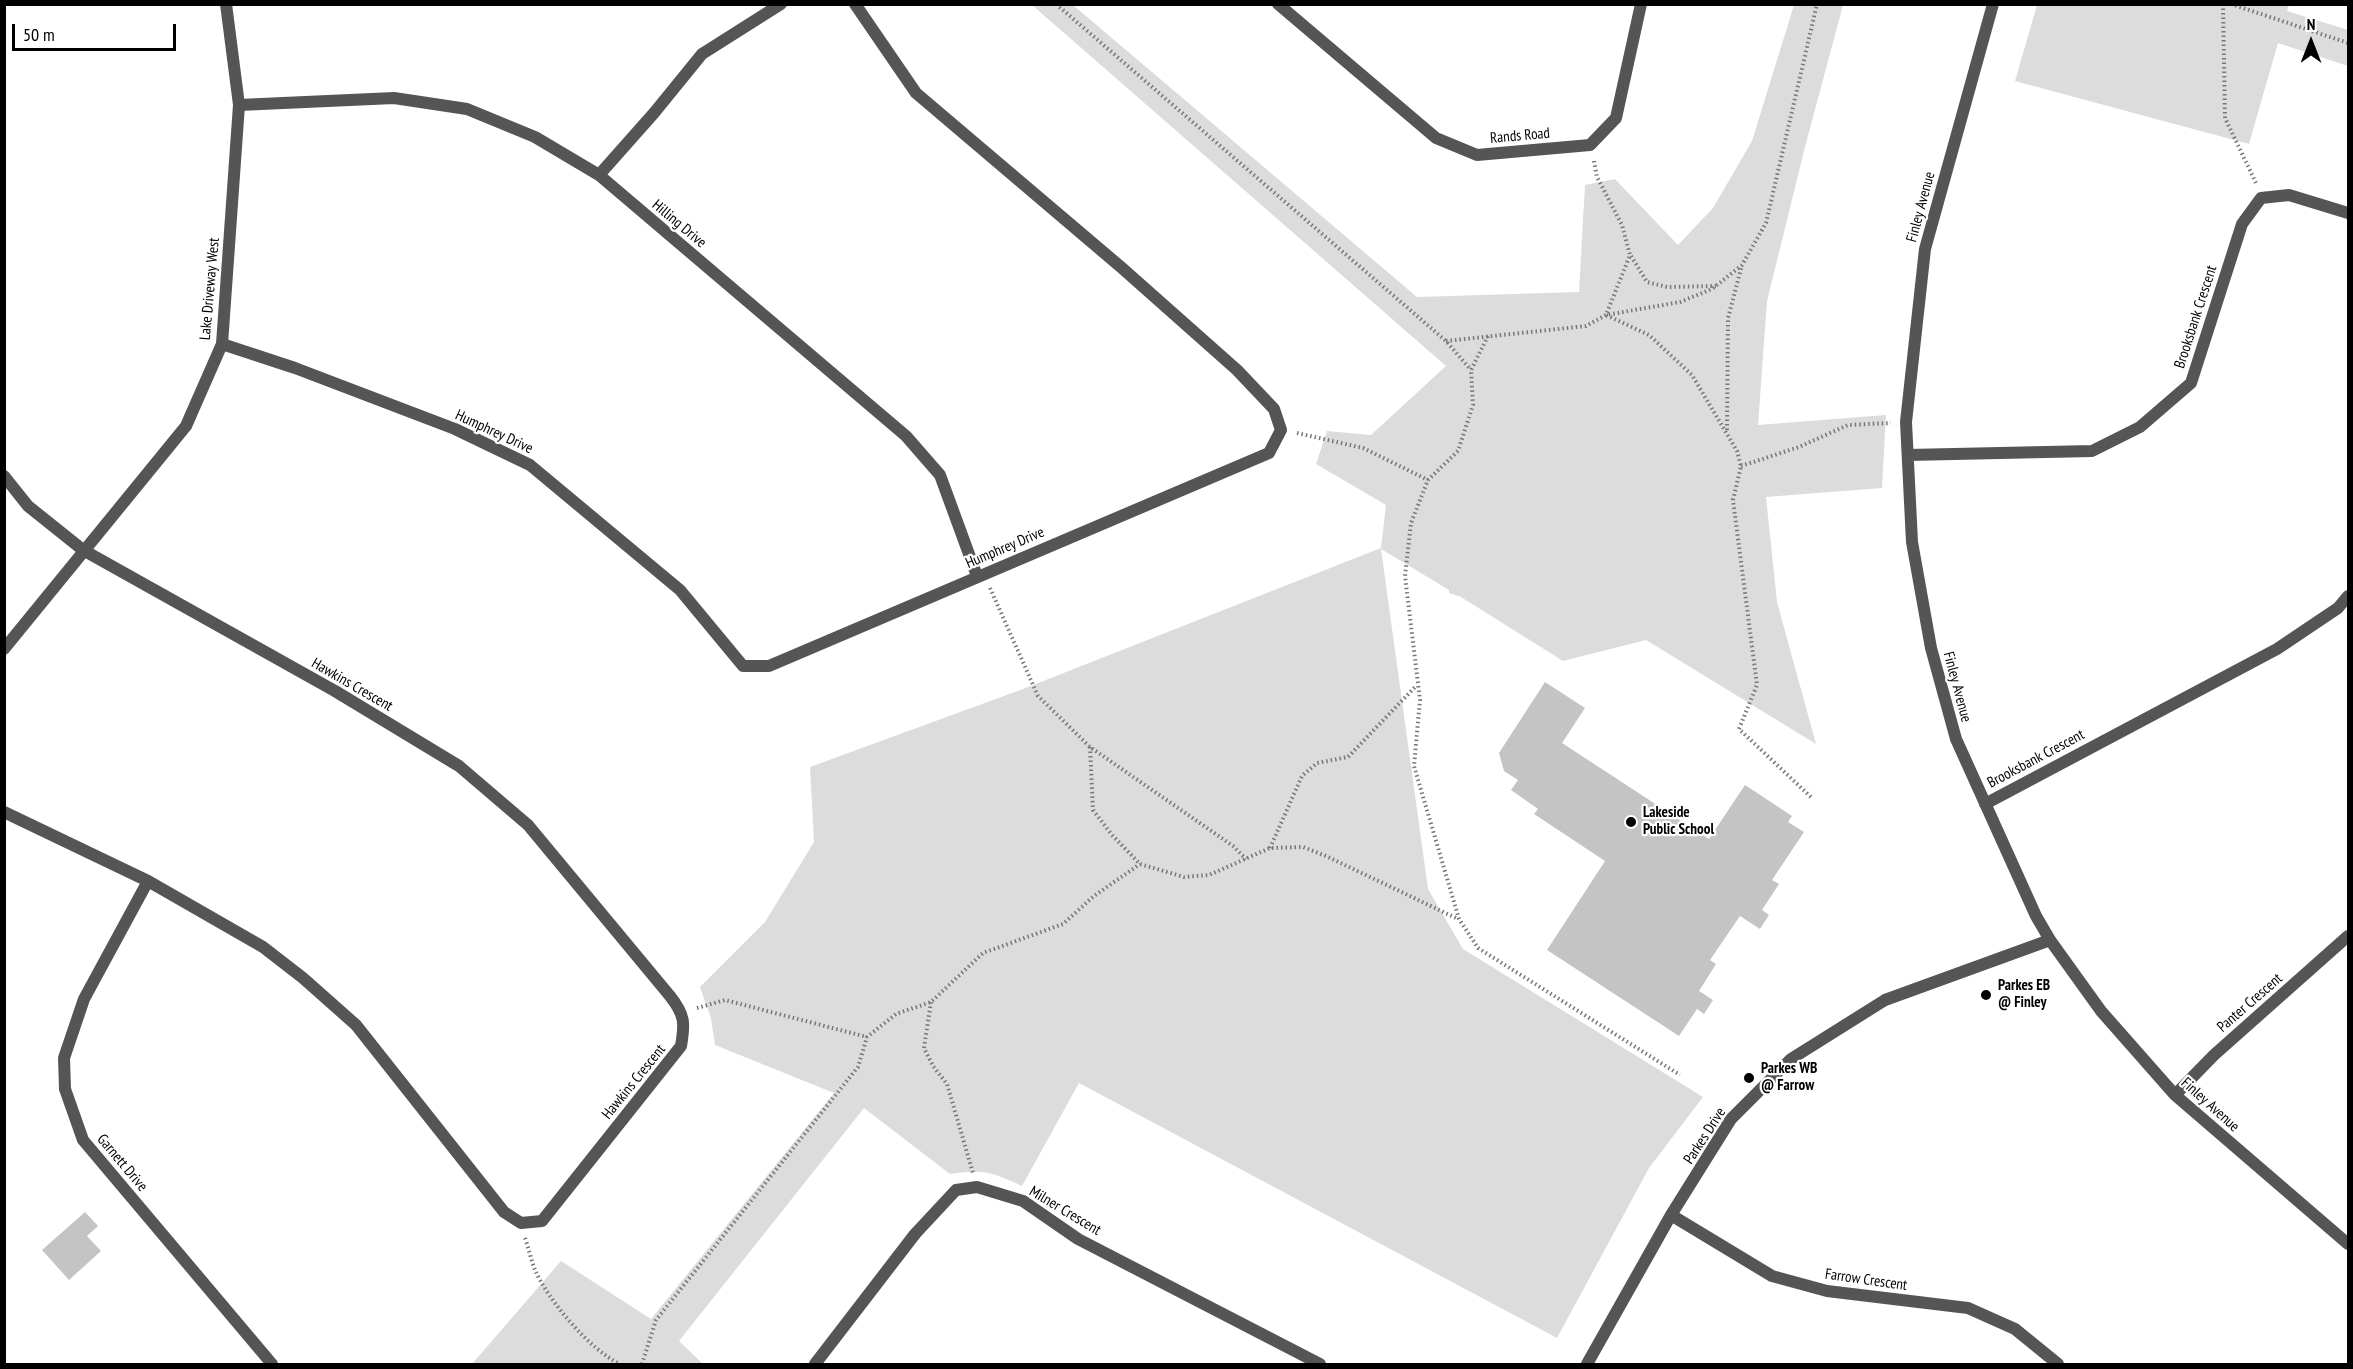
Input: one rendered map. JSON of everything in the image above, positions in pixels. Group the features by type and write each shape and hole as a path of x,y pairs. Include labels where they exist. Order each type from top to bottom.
{"street":[{"name":"Lake Driveway West","path":"4,649 186,426 222,344 239,105 226,4"},
{"path":"599,175 702,54 781,4"},
{"path":"855,4 916,93 1237,370 1274,409 1281,430"},
{"name":"Rands Road","path":"1278,4 1436,138 1477,155 1590,145"},
{"path":"1590,145 1616,118 1641,4"},
{"name":"Finley Avenue","path":"1993,4 1925,249 1906,422 1912,542 1931,648 1956,739 2036,916 2050,940 2101,1011 2175,1095 2349,1244"},
{"name":"Hilling Drive","path":"239,105 394,98 467,109 535,137 599,175 906,436 940,475 980,575"},
{"path":"2261,198 2289,195 2349,213"},
{"name":"Brooksbank Crescent","path":"1908,454 2092,451 2140,427 2191,383 2242,224 2261,198"},
{"name":"Humphrey Drive","path":"222,344 295,368 455,429 530,465 680,590 743,666 769,666 1269,453 1281,430"},
{"name":"Hawkins Crescent","path":"4,476 28,506 83,550 335,691 459,766 528,825 681,1011 685,1028 681,1046 542,1221 521,1223"},
{"name":"Brooksbank Crescent","path":"1985,804 2277,649 2338,608 2349,596"},
{"path":"4,813 148,881 263,947 303,978 356,1025 504,1212 521,1223"},
{"name":"Garnett Drive","path":"148,881 84,999 64,1058 66,1089 83,1140 272,1365"},
{"name":"Panter Crescent","path":"2175,1095 2209,1059 2349,936"},
{"name":"Parkes Drive","path":"1587,1365 1671,1215 1731,1119 1791,1059 1885,1000 2050,940"},
{"path":"815,1365 915,1234 956,1190 977,1187"},
{"name":"Milner Crescent","path":"977,1187 1023,1201 1078,1239 1320,1365"},
{"name":"Farrow Crescent","path":"1671,1215 1772,1276 1827,1291 1968,1308 2014,1329 2058,1365"}],"path":[{"path":"1056,4 1446,341 1471,370"},
{"path":"1726,431 1728,318 1742,265 1766,223 1817,4"},
{"path":"2223,4 2225,118 2251,169 2261,198"},
{"path":"2231,4 2349,43"},
{"path":"1590,145 1597,177 1622,225 1630,255 1647,282 1667,287 1716,286"},
{"path":"1606,315 1630,255"},
{"path":"1446,341 1586,326 1606,315 1680,302 1716,286 1742,265"},
{"path":"1606,315 1649,335 1692,375 1737,451 1741,466 1732,500 1757,685 1739,729 1812,798"},
{"path":"1488,336 1471,370 1473,405 1458,451 1428,480 1411,523 1405,576 1420,700 1414,766 1459,919 1478,948 1680,1075"},
{"path":"1741,466 1799,447 1848,425 1906,422"},
{"path":"1281,430 1363,448 1428,480"},
{"path":"980,575 1038,696 1090,747 1233,846 1246,859"},
{"path":"1270,848 1302,776 1317,763 1348,757 1417,686"},
{"path":"1090,747 1093,810 1112,835 1140,864 1184,877 1209,874 1270,848 1303,847 1459,919"},
{"path":"642,1365 656,1320 858,1067 867,1037 896,1014 931,1002 983,953 1063,924 1095,896 1140,864"},
{"path":"681,1011 704,1007 724,1000 867,1037"},
{"path":"931,1002 924,1048 933,1066 947,1084 977,1187"},
{"path":"521,1223 536,1271 555,1301 583,1336 620,1365"}],"shaded area":[{"path":"1032,5 1073,5 1417,297 1579,292 1585,185 1615,179 1678,245 1713,208 1752,141 1794,5 1843,5 1767,301 1758,425 1886,415 1882,488 1766,497 1777,602 1816,744 1646,640 1563,661 1461,597 1449,593 1449,590 1381,549 1428,889 1463,949 1703,1097 1649,1168 1557,1338 1079,1083 1022,1186 988,1173 950,1174 864,1108 679,1341 703,1364 472,1364 561,1261 651,1319 834,1093 715,1045 711,1018 700,987 765,922 814,842 810,767 1023,689 1381,548 1386,505 1316,464 1327,431 1371,435 1446,366"},
{"path":"2037,5 2289,5 2287,11 2348,30 2348,66 2278,43 2249,144 2015,81"}],"building":[{"path":"1545,682 1585,708 1562,743 1709,839 1745,785 1792,816 1788,822 1804,832 1772,880 1779,884 1762,910 1769,915 1760,929 1740,916 1710,960 1716,964 1699,991 1713,1000 1704,1014 1697,1009 1679,1036 1547,950 1605,861 1534,814 1538,809 1511,790 1518,780 1504,771 1499,753"},
{"path":"85,1212 98,1226 87,1236 101,1251 69,1280 42,1250"}],"place":[{"name":"Lakeside Public School","path":"1631,822"},
{"name":"Parkes EB @ Finley","path":"1986,995"},
{"name":"Parkes WB @ Farrow","path":"1749,1078"}]}
